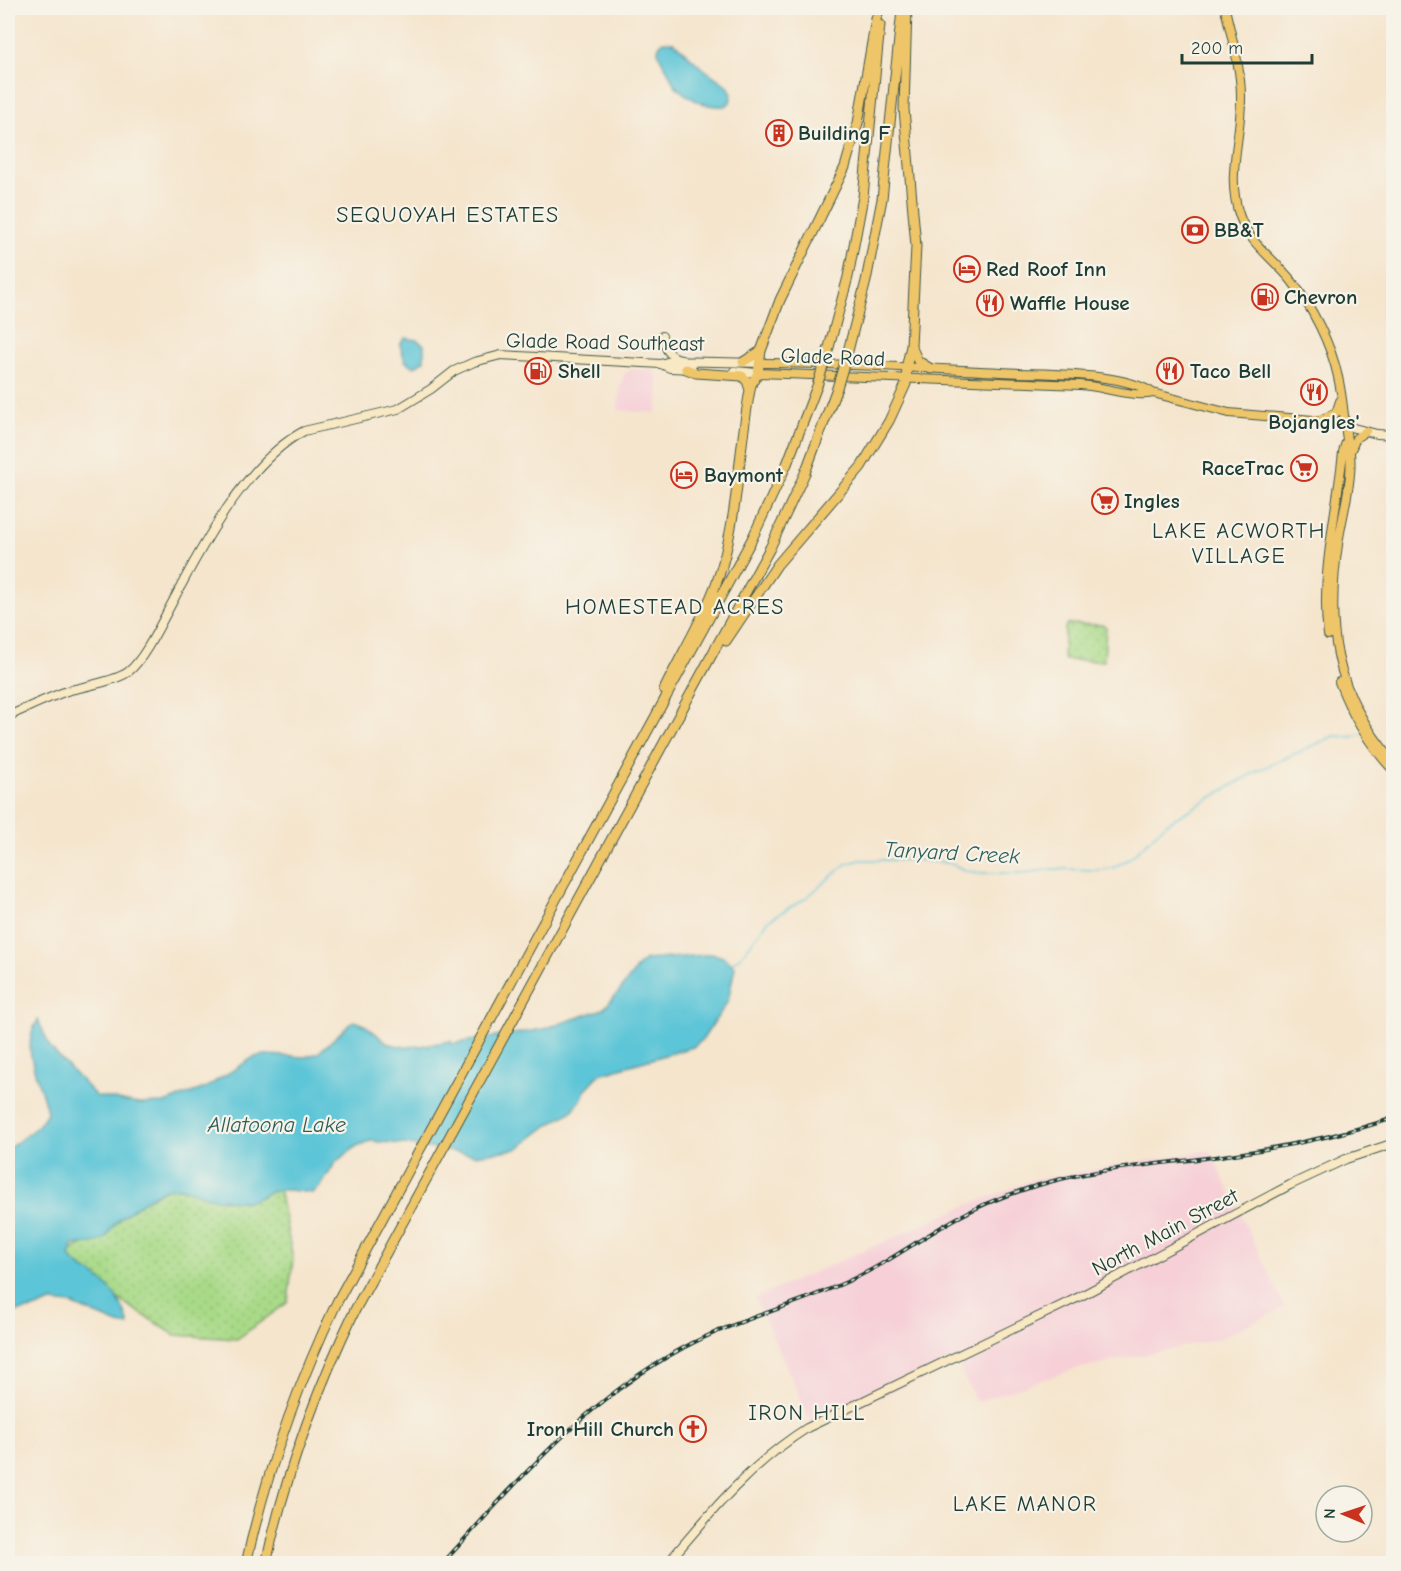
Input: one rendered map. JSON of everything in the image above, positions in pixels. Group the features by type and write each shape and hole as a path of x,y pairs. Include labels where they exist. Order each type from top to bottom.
{"highway":[{"path":"640,746 657,704 722,569 729,536 750,390 759,368 760,351 787,285 845,166 858,123 876,19 881,8"},
{"path":"246,1563 279,1443 304,1375 332,1312 752,539 787,464 817,386 848,277 863,197 881,8"},
{"path":"266,1563 283,1496 309,1415 355,1310 705,669 786,515 805,473 849,351 868,272 882,200 903,8"},
{"path":"705,669 777,565 853,479 889,421 906,384 911,346 916,246 904,118 907,8"},
{"path":"911,346 918,361 931,369"},
{"path":"738,362 760,351"},
{"path":"686,369 696,373 742,376 747,381 750,390"}],"main road":[{"path":"1225,8 1241,88 1241,108 1233,173 1240,218 1254,242 1290,280 1306,303 1333,357 1350,453"},
{"name":"Glade Road","path":"777,363 906,373"},
{"name":"Glade Road Southeast","path":"759,368 777,363"},
{"name":"Glade Road","path":"759,368 906,373"},
{"path":"906,373 931,369 1083,376 1143,386 1153,393 1229,413 1316,420 1346,426"},
{"path":"906,373 995,381 1086,385 1142,395 1153,393"},
{"path":"1316,420 1336,413 1341,394"},
{"path":"1353,708 1339,664 1332,613 1334,572 1350,453 1356,438 1366,431"},
{"path":"1347,441 1343,452 1328,574 1326,616 1330,648 1338,679 1353,708 1394,771"},
{"path":"1381,752 1394,762"}],"street":[{"path":"662,336 666,349 675,357 738,362"},
{"name":"Glade Road Southeast","path":"8,716 64,692 128,672 153,637 202,546 223,514 266,461 280,446 297,434 321,426 398,409 431,389 454,371 474,362 501,355 661,364 670,361 738,362 759,368"},
{"path":"661,364 670,368 686,369 759,368"},
{"path":"1346,426 1394,435"},
{"name":"North Main Street","path":"667,1563 738,1483 777,1448 821,1420 1133,1270 1290,1185 1346,1159 1394,1143"}],"shaded area":[{"path":"633,369 655,371 659,387 657,413 618,410 620,387 624,374"},
{"path":"1210,1150 1285,1307 1219,1339 1075,1369 976,1402 957,1363 813,1426 755,1298 963,1207 1035,1179"}],"green space":[{"path":"1067,624 1106,627 1104,661 1065,660 1063,656"},
{"path":"167,1183 279,1189 293,1259 288,1302 237,1339 175,1335 118,1299 101,1282 74,1268 65,1253 83,1244 101,1239 139,1200"}],"water":[{"path":"664,41 674,42 701,67 728,86 732,94 730,102 726,106 707,105 689,97 677,87 658,52 658,48"},
{"path":"405,338 417,340 424,345 424,360 414,367 405,361 400,345"},
{"name":"Allatoona Lake","path":"714,954 725,958 735,967 728,1001 703,1039 693,1047 600,1074 586,1089 581,1100 571,1112 547,1126 517,1149 475,1155 370,1141 357,1146 335,1163 321,1186 312,1193 291,1190 275,1191 245,1201 207,1197 177,1188 164,1190 124,1215 104,1239 93,1243 73,1245 70,1257 106,1284 119,1301 129,1326 118,1324 71,1304 51,1302 34,1309 15,1312 8,1345 8,1149 38,1126 47,1113 31,1054 32,1031 38,1020 51,1049 96,1096 139,1104 164,1103 205,1088 254,1057 266,1055 305,1057 318,1053 353,1021 366,1026 385,1041 408,1047 451,1041 450,1044 544,1029 603,1009 639,965 646,960"}],"waterway":[{"name":"Tanyard Creek","path":"1384,717 1394,713"},
{"name":"Tanyard Creek","path":"731,964 742,955 769,920 806,898 846,864 860,860 918,860 949,863 967,871 981,873 1112,868 1129,859 1167,823 1257,771 1334,736 1351,737 1362,734"}],"railway":[{"path":"442,1564 525,1473 554,1445 583,1418 647,1369 703,1338 824,1292 859,1276 980,1206 1028,1188 1089,1173 1272,1148 1321,1138 1394,1118"}],"place":[{"name":"Building F","path":"779,133"},
{"name":"BB&T","path":"1195,230"},
{"name":"Red Roof Inn","path":"967,269"},
{"name":"Chevron","path":"1265,297"},
{"name":"Waffle House","path":"990,303"},
{"name":"Shell","path":"538,371"},
{"name":"Taco Bell","path":"1170,371"},
{"name":"Bojangles'","path":"1314,392"},
{"name":"RaceTrac","path":"1304,468"},
{"name":"Baymont","path":"684,475"},
{"name":"Ingles","path":"1105,501"},
{"name":"Iron Hill Church","path":"693,1429"}],"district":[{"name":"SEQUOYAH ESTATES","path":"448,214"},
{"name":"LAKE ACWORTH VILLAGE","path":"1239,542"},
{"name":"HOMESTEAD ACRES","path":"675,606"},
{"name":"IRON HILL","path":"807,1412"},
{"name":"LAKE MANOR","path":"1025,1503"}]}
